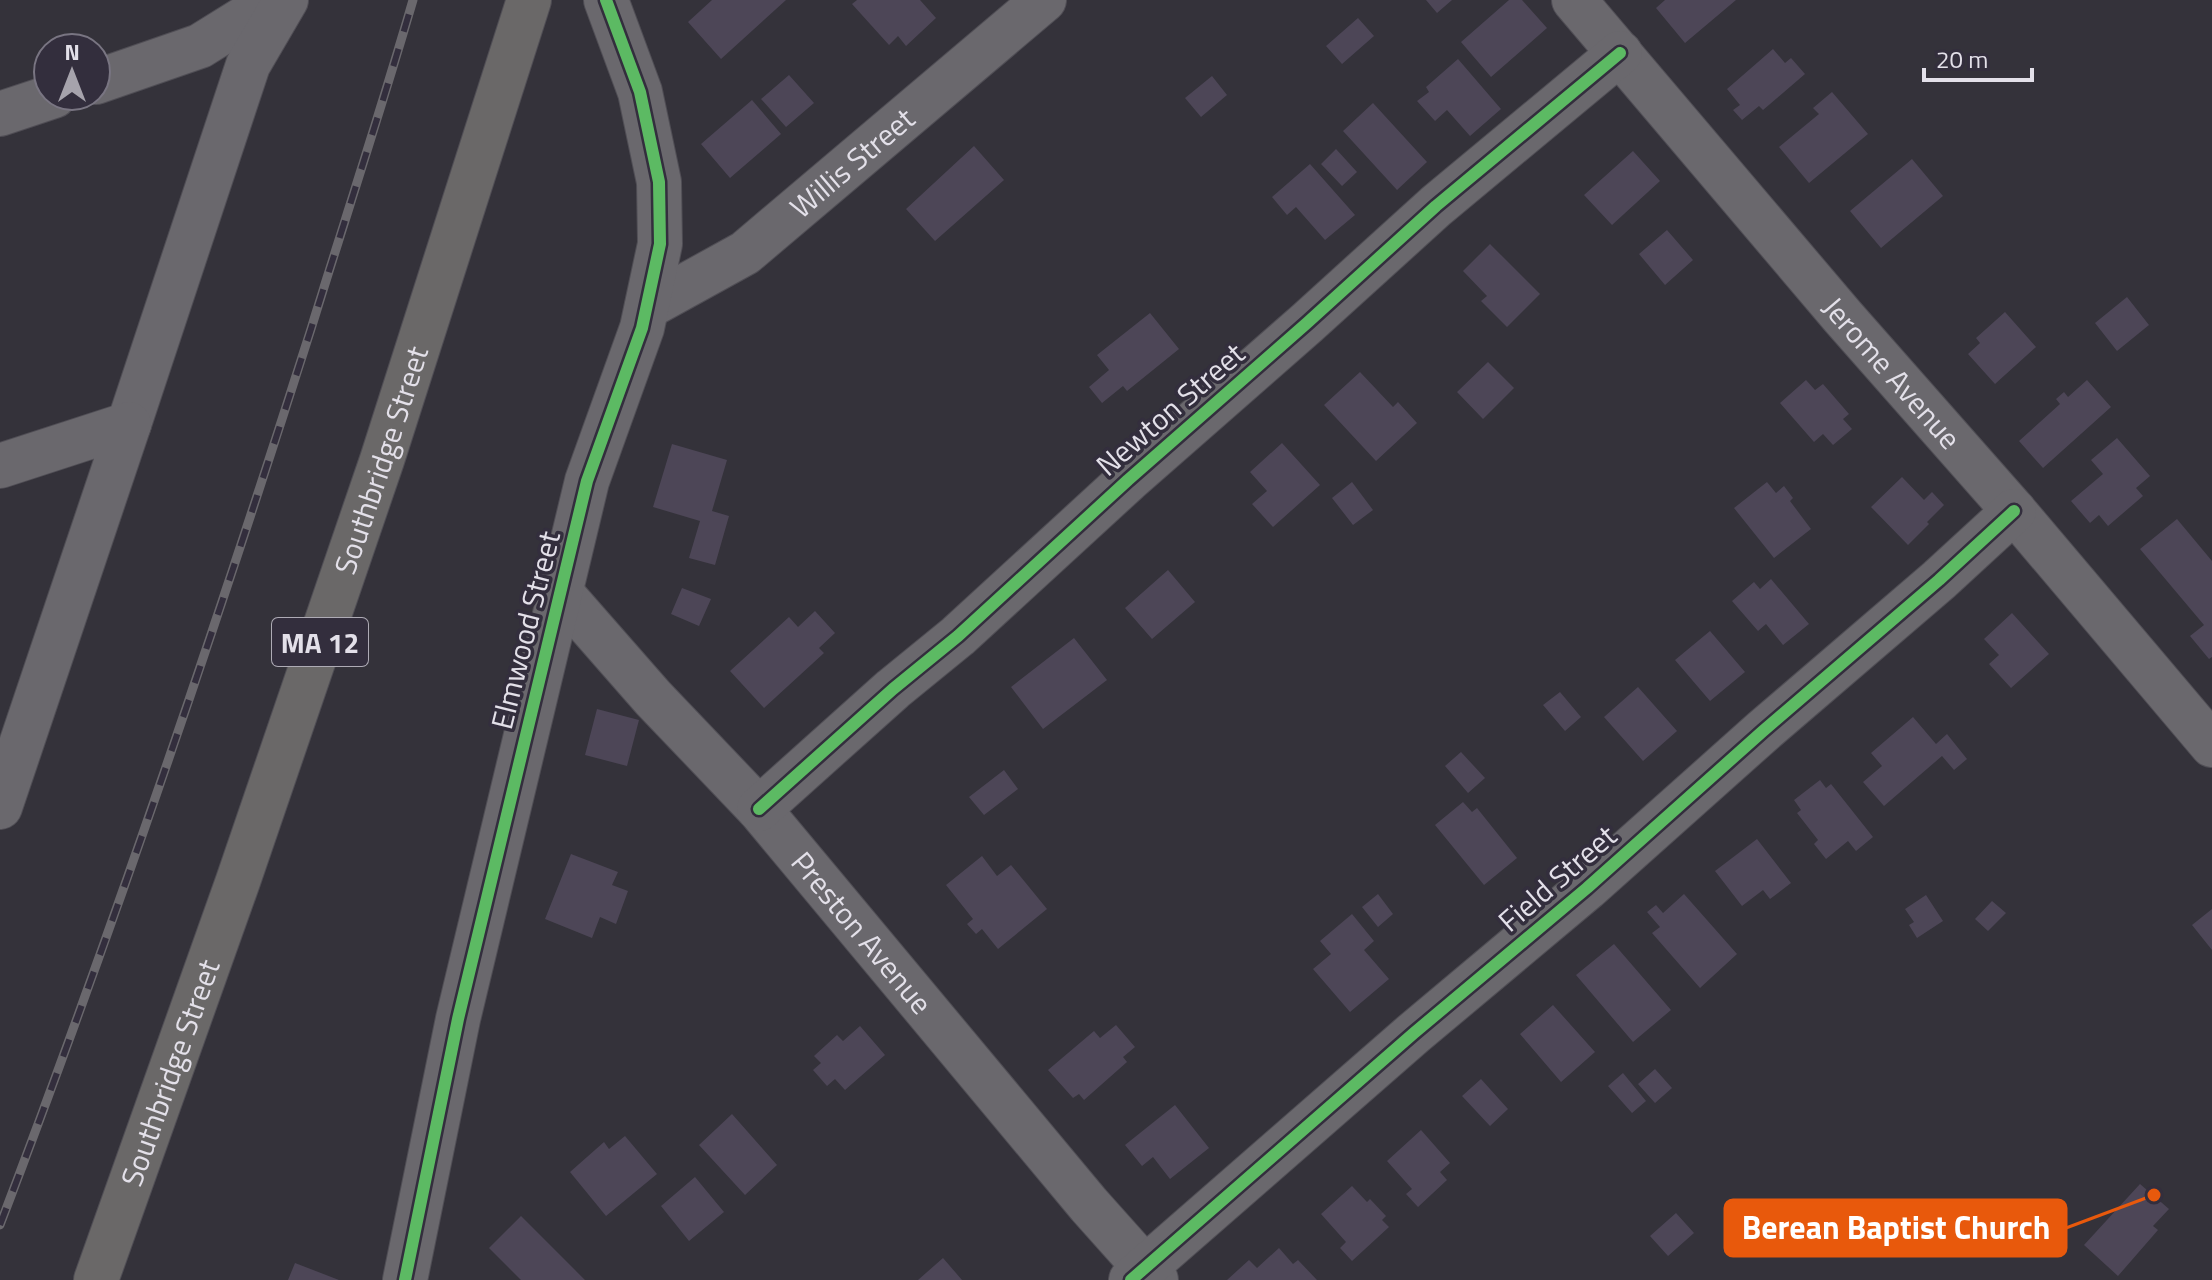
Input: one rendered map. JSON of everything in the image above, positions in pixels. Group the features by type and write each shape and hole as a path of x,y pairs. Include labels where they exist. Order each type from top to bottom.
{"main road":[{"name":"Southbridge Street","path":"96,1280 238,881 382,460 529,0"}],"street":[{"path":"112,76 200,46 274,0"},
{"path":"0,807 248,65 286,0"},
{"name":"Elmwood Street","path":"405,1280 458,1019 587,481 642,328 660,244 659,182 640,92 606,0"},
{"name":"Willis Street","path":"647,307 745,253 1044,0"},
{"name":"Jerome Avenue","path":"1574,0 2212,745"},
{"name":"Newton Street","path":"759,809 893,689 958,636 1436,206 1620,53"},
{"path":"0,114 32,103"},
{"path":"0,466 129,424"},
{"name":"Field Street","path":"1144,1276 1414,1033 1587,888 2014,511"},
{"name":"Preston Avenue","path":"561,593 653,698 759,809 1089,1205 1144,1276"}],"building":[{"path":"712,0 786,0 721,59 688,22"},
{"path":"857,0 920,0 936,18 906,46 898,36 889,45 852,4"},
{"path":"1426,0 1452,0 1437,13"},
{"path":"1509,0 1522,0 1547,28 1491,77 1461,42"},
{"path":"1665,0 1736,0 1685,43 1656,8"},
{"path":"1358,18 1374,36 1342,64 1326,46"},
{"path":"1773,49 1785,63 1791,58 1805,74 1763,110 1759,106 1742,120 1733,110 1740,105 1727,89"},
{"path":"1458,59 1501,109 1470,136 1447,110 1435,121 1417,101 1429,92 1426,87"},
{"path":"789,75 814,103 786,127 761,99"},
{"path":"1212,76 1227,95 1201,117 1185,98"},
{"path":"1832,92 1868,134 1809,183 1779,147 1819,114 1813,108"},
{"path":"752,100 781,134 730,178 701,144"},
{"path":"1373,103 1427,162 1397,190 1343,131"},
{"path":"974,146 1004,180 935,241 906,209"},
{"path":"1336,149 1357,172 1342,186 1321,164"},
{"path":"1633,151 1660,181 1612,225 1584,195"},
{"path":"1912,159 1943,196 1881,248 1850,211"},
{"path":"1310,164 1355,215 1325,240 1296,207 1287,215 1272,197"},
{"path":"1667,230 1693,260 1665,285 1639,254"},
{"path":"1490,244 1540,294 1507,327 1481,301 1487,296 1463,271"},
{"path":"2127,297 2149,325 2117,351 2095,323"},
{"path":"2005,312 2036,347 1995,384 1968,354 1980,343 1976,338"},
{"path":"1150,313 1179,349 1127,391 1123,386 1102,403 1089,387 1109,370 1097,355"},
{"path":"1488,362 1514,388 1483,419 1457,392"},
{"path":"1360,372 1393,407 1398,402 1417,423 1376,461 1324,405"},
{"path":"1806,380 1815,390 1823,384 1849,414 1843,419 1852,429 1833,445 1823,434 1814,442 1780,403"},
{"path":"2087,380 2111,407 2043,468 2019,441 2060,404 2056,399 2064,392 2068,397"},
{"path":"2117,438 2150,476 2136,488 2143,496 2108,526 2099,515 2090,523 2071,501 2103,474 2091,460"},
{"path":"1282,443 1320,485 1273,527 1252,504 1267,491 1250,472"},
{"path":"672,444 727,460 712,511 729,516 715,565 689,558 700,521 653,507"},
{"path":"1902,477 1924,500 1932,492 1944,505 1908,545 1871,507"},
{"path":"1352,482 1373,510 1353,525 1332,498"},
{"path":"1767,482 1776,493 1784,486 1793,498 1790,501 1811,529 1774,558 1734,508"},
{"path":"2177,519 2212,561 2212,657 2209,659 2190,636 2204,625 2140,549"},
{"path":"1168,570 1195,602 1152,639 1125,608"},
{"path":"1771,579 1809,624 1783,645 1766,624 1758,631 1732,601 1754,582 1760,589"},
{"path":"682,588 711,599 699,626 671,614"},
{"path":"815,611 835,633 819,648 824,653 764,708 730,671 789,617 798,627"},
{"path":"2012,613 2049,654 2011,688 1989,664 1999,655 1984,639"},
{"path":"1710,631 1745,672 1710,701 1675,660"},
{"path":"1074,638 1107,680 1043,729 1011,687"},
{"path":"1638,687 1677,731 1643,761 1604,717"},
{"path":"1560,692 1581,717 1565,731 1543,705"},
{"path":"597,709 639,720 627,766 585,755"},
{"path":"1913,717 1936,744 1947,734 1967,759 1954,770 1942,756 1884,806 1863,782 1882,766 1871,753"},
{"path":"1461,752 1485,778 1468,793 1445,766"},
{"path":"1004,770 1018,789 984,815 969,797"},
{"path":"1820,780 1826,788 1831,784 1873,837 1856,851 1848,841 1826,859 1814,844 1818,840 1797,813 1801,810 1794,800"},
{"path":"1463,802 1472,812 1477,808 1517,858 1484,885 1435,825"},
{"path":"1757,839 1791,883 1770,899 1763,890 1742,906 1715,871"},
{"path":"571,854 618,872 612,885 628,891 616,924 600,917 592,938 545,919"},
{"path":"982,856 997,876 1011,865 1047,909 998,949 982,929 976,934 967,924 973,919 946,885"},
{"path":"1378,894 1393,914 1378,927 1362,907"},
{"path":"1684,894 1737,954 1700,988 1652,933 1660,927 1647,912 1656,905 1663,913"},
{"path":"1926,895 1943,921 1917,938 1909,925 1914,922 1905,909"},
{"path":"1992,901 2006,913 1988,931 1975,919"},
{"path":"2212,909 2212,950 2192,925"},
{"path":"1352,914 1374,941 1364,950 1389,979 1350,1012 1313,969 1331,954 1320,941"},
{"path":"1614,944 1671,1010 1633,1042 1576,975"},
{"path":"1553,1005 1595,1052 1561,1082 1520,1034"},
{"path":"1116,1025 1135,1047 1123,1057 1127,1062 1084,1100 1079,1094 1073,1098 1048,1070 1094,1031 1100,1038"},
{"path":"860,1026 885,1055 845,1090 835,1079 827,1086 813,1070 821,1063 814,1056 837,1035 843,1041"},
{"path":"1655,1069 1672,1088 1655,1103 1638,1084"},
{"path":"1623,1073 1646,1101 1632,1113 1608,1086"},
{"path":"1481,1079 1508,1109 1490,1126 1462,1096"},
{"path":"1175,1105 1209,1148 1170,1179 1153,1157 1142,1166 1125,1145"},
{"path":"732,1114 777,1165 745,1195 699,1145"},
{"path":"1421,1130 1450,1163 1440,1172 1447,1180 1418,1207 1406,1194 1412,1189 1387,1161"},
{"path":"625,1136 657,1174 606,1216 570,1172 604,1142 609,1149"},
{"path":"695,1177 724,1212 689,1241 661,1206"},
{"path":"2140,1184 2169,1209 2153,1226 2158,1230 2118,1276 2084,1245"},
{"path":"1352,1186 1386,1216 1382,1220 1389,1227 1352,1261 1340,1248 1346,1242 1321,1214"},
{"path":"1676,1213 1694,1233 1668,1256 1650,1236"},
{"path":"521,1216 585,1280 521,1280 489,1248"},
{"path":"1279,1248 1293,1264 1298,1260 1317,1280 1227,1280 1249,1260 1257,1268"},
{"path":"943,1258 962,1280 918,1280"},
{"path":"295,1263 339,1280 288,1280"}],"railway":[{"path":"0,1225 123,891 200,667 311,329 413,0"}],"cycle path":[{"path":"405,1280 458,1019 587,481 642,328 660,244 659,182 640,92 606,0"},
{"path":"759,809 893,689 958,636 1436,206 1620,53"},
{"path":"1131,1280 1414,1033 1587,888 2014,511"}],"place":[{"name":"Berean Baptist Church","path":"2154,1195"}]}
